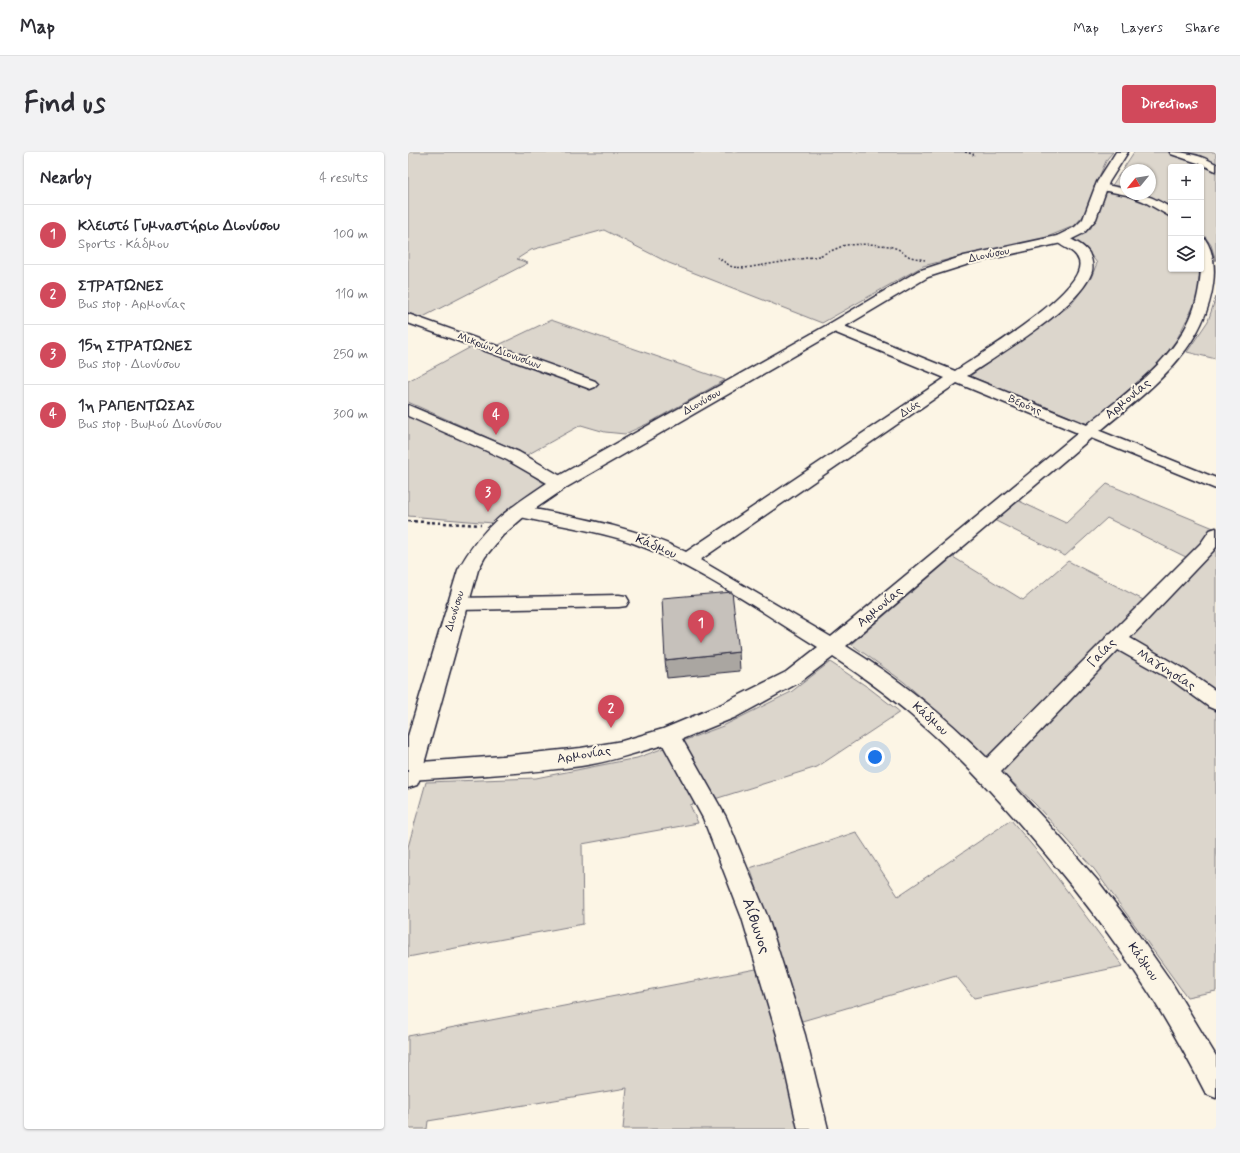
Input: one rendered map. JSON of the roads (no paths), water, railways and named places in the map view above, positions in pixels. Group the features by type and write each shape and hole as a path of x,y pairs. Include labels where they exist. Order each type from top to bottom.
{"main road":[{"name":"Διονύσου","path":"409,774 468,570 474,557 484,542 497,528 518,511 560,483 834,327 911,280 934,269 969,259 1073,235 1091,219 1101,187 1122,152"}],"street":[{"path":"1175,152 1199,160 1216,168"},
{"path":"1101,187 1120,191"},
{"path":"1149,200 1168,210"},
{"name":"Διός","path":"687,560 956,377 1060,304 1085,275 1086,264 1082,254 1061,239"},
{"name":"Αρμονίας","path":"409,774 581,757 622,749 668,735 728,711 793,677 832,647 1154,377 1171,359 1198,322 1208,292 1209,266 1204,246"},
{"name":"Μικρών Διονυσίων","path":"408,318 590,384"},
{"name":"Βερόης","path":"834,327 1216,484"},
{"path":"408,410 513,456 560,483"},
{"name":"Κάδμου","path":"518,511 592,525 654,545 687,560 832,647 903,695 931,719 987,772 1057,849 1116,924 1152,975 1183,1024 1216,1084"},
{"name":"Γαίας","path":"987,772 1116,639 1213,543"},
{"path":"457,604 619,601"},
{"name":"Μαγνησίας","path":"1116,639 1180,676 1216,702"},
{"name":"Αίθωνος","path":"668,735 714,817 755,918 791,1035 813,1129"}],"waterway":[{"path":"1183,152 1192,155"}],"place":[{"name":"1η ΡΑΠΕΝΤΩΣΑΣ","path":"496,435"},
{"name":"15η ΣΤΡΑΤΩΝΕΣ","path":"488,512"},
{"name":"Κλειστό Γυμναστήριο Διονύσου","path":"701,643"},
{"name":"ΣΤΡΑΤΩΝΕΣ","path":"611,728"}]}
